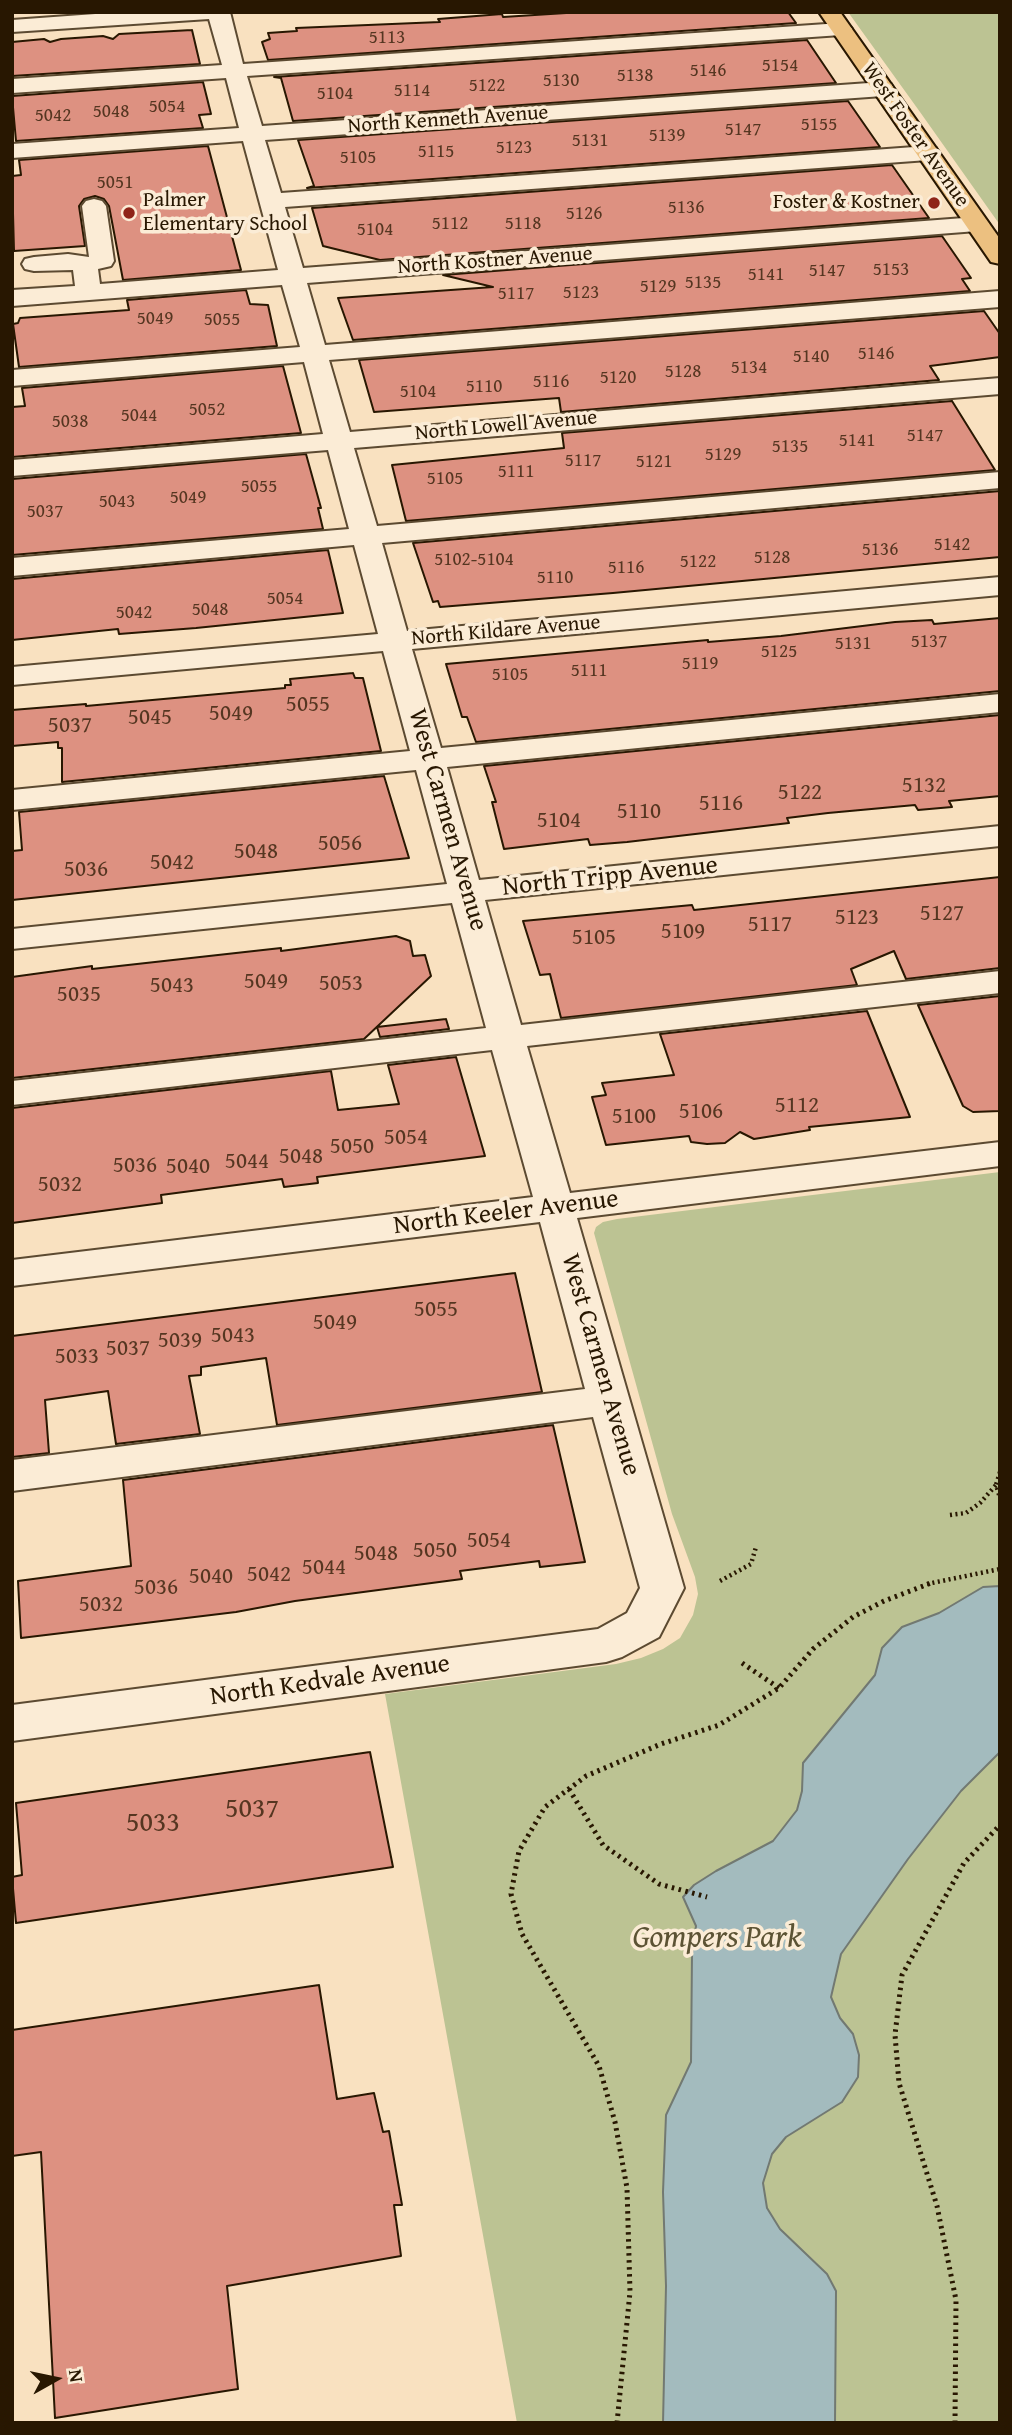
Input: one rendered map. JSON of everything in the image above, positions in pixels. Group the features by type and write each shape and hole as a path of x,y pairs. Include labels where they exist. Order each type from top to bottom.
{"main road":[{"name":"West Foster Avenue","path":"835,21 1000,257"}],"street":[{"path":"12,26 219,12"},
{"name":"West Carmen Avenue","path":"219,12 662,1588 643,1625"},
{"path":"12,86 235,71 835,21"},
{"name":"North Kenneth Avenue","path":"12,151 883,89"},
{"path":"271,201 928,153"},
{"path":"34,264 68,261 85,265 102,261 94,206"},
{"name":"North Kostner Avenue","path":"12,298 977,224"},
{"path":"85,265 88,292"},
{"path":"12,378 1000,299"},
{"name":"North Lowell Avenue","path":"12,468 1000,386"},
{"path":"12,568 1000,480"},
{"name":"North Kildare Avenue","path":"12,676 1000,586"},
{"path":"12,800 1000,703"},
{"name":"North Tripp Avenue","path":"12,939 1000,836"},
{"path":"12,1093 1000,982"},
{"name":"North Keeler Avenue","path":"12,1273 1000,1154"},
{"path":"12,1476 611,1400"},
{"name":"North Kedvale Avenue","path":"12,1723 606,1645 643,1625"}],"path":[{"path":"950,1515 966,1513 980,1503 996,1485 1000,1472"},
{"path":"996,1485 1000,1498"},
{"path":"720,1581 751,1564 756,1547"},
{"path":"617,2423 630,2292 626,2188 615,2122 599,2066 522,1934 511,1894 519,1851 545,1807 586,1776 661,1744 719,1725 779,1688 813,1650 853,1617 884,1601 933,1582 1000,1569"},
{"path":"742,1663 779,1688"},
{"path":"569,1789 603,1845 659,1884 707,1898"},
{"path":"955,2423 956,2300 937,2206 899,2083 895,2035 902,1975 964,1863 1000,1825"}],"green space":[{"path":"848,12 1000,12 1000,225 920,112"},
{"name":"Gompers Park","path":"1000,1172 1000,2423 517,2423 385,1694 616,1664 641,1658 680,1638 693,1615 698,1594 695,1577 672,1514 594,1233 596,1227 603,1222 617,1219"}],"water":[{"path":"1000,1586 1000,1752 961,1791 908,1859 841,1954 831,1997 840,2018 853,2034 859,2055 858,2077 842,2102 786,2137 772,2154 763,2183 767,2208 780,2229 827,2274 836,2291 835,2423 663,2423 666,2286 663,2192 666,2115 691,2062 692,1953 696,1926 683,1897 694,1885 716,1871 773,1841 797,1810 802,1791 803,1763 875,1675 882,1648 902,1627 939,1613 983,1587"}],"building":[{"path":"582,12 788,12 796,23 268,60 262,42 270,39 268,33 297,31 296,28 440,22 438,19 502,14 503,17"},
{"path":"192,30 200,64 12,76 12,42 44,39 50,42 103,36 113,39 119,34"},
{"path":"807,40 836,83 293,121 281,78 274,77"},
{"path":"203,82 211,114 199,115 203,128 16,141 12,96"},
{"path":"848,101 880,147 307,188 314,186 298,140"},
{"name":"Palmer Elementary School","path":"208,146 241,270 123,280 109,206 104,199 95,196 84,199 79,206 85,246 14,251 12,176 21,175 19,160"},
{"path":"892,165 929,218 380,260 323,246 312,208"},
{"path":"942,236 971,278 962,279 970,291 353,340 338,298 493,287 443,275"},
{"path":"246,290 250,304 268,305 277,346 19,367 13,324 18,323 20,318 129,310 127,300"},
{"path":"984,311 1000,334 1000,357 930,366 939,380 561,412 559,398 374,412 359,360"},
{"path":"283,366 301,433 12,457 12,407 25,406 22,388"},
{"path":"952,401 995,470 406,521 392,465 564,448 562,433"},
{"path":"306,454 321,508 318,508 323,529 12,555 12,479"},
{"path":"1000,491 1000,557 613,593 440,607 438,601 433,602 413,543"},
{"path":"328,550 343,613 196,628 119,634 118,629 12,640 12,579"},
{"path":"1000,618 1000,691 476,742 467,717 462,717 446,664 781,636 895,622 932,620 934,624"},
{"path":"353,673 355,678 363,678 381,751 62,782 62,748 58,748 58,742 12,746 12,710 285,688 285,685 291,685 290,679"},
{"path":"1000,715 1000,796 949,801 952,807 918,810 915,805 828,813 787,818 789,823 627,842 590,845 588,839 504,849 492,802 496,802 484,766"},
{"path":"384,776 409,858 12,900 12,851 22,850 19,812"},
{"path":"1000,877 1000,968 906,979 894,951 851,969 857,985 561,1018 550,974 540,975 523,921 692,905 694,910"},
{"path":"396,936 410,941 413,956 425,955 431,976 364,1039 12,1078 12,977 92,966 92,969 281,948 281,951"},
{"path":"1000,996 1000,1111 973,1112 963,1106 918,1005"},
{"path":"867,1011 910,1117 809,1127 810,1130 754,1139 740,1132 725,1143 691,1142 689,1136 606,1145 592,1097 606,1095 602,1083 674,1075 660,1034"},
{"path":"446,1019 449,1029 380,1037 377,1027"},
{"path":"456,1057 485,1156 317,1177 318,1183 284,1187 282,1179 161,1195 162,1203 12,1223 12,1108 331,1071 338,1110 399,1104 388,1065"},
{"path":"515,1273 542,1392 277,1425 266,1358 201,1367 201,1375 189,1376 200,1434 116,1444 108,1391 45,1400 49,1453 12,1457 12,1336"},
{"path":"553,1425 585,1562 540,1567 539,1561 460,1571 462,1579 295,1601 236,1612 21,1638 18,1581 131,1566 123,1480"},
{"path":"370,1752 393,1867 16,1923 12,1877 22,1875 16,1803"},
{"path":"319,1985 337,2099 374,2093 383,2132 389,2131 402,2205 394,2205 401,2256 227,2286 238,2389 55,2418 41,2152 12,2156 12,2030"}],"place":[{"name":"Foster & Kostner","path":"934,203"},
{"name":"Palmer Elementary School","path":"129,213"}]}
